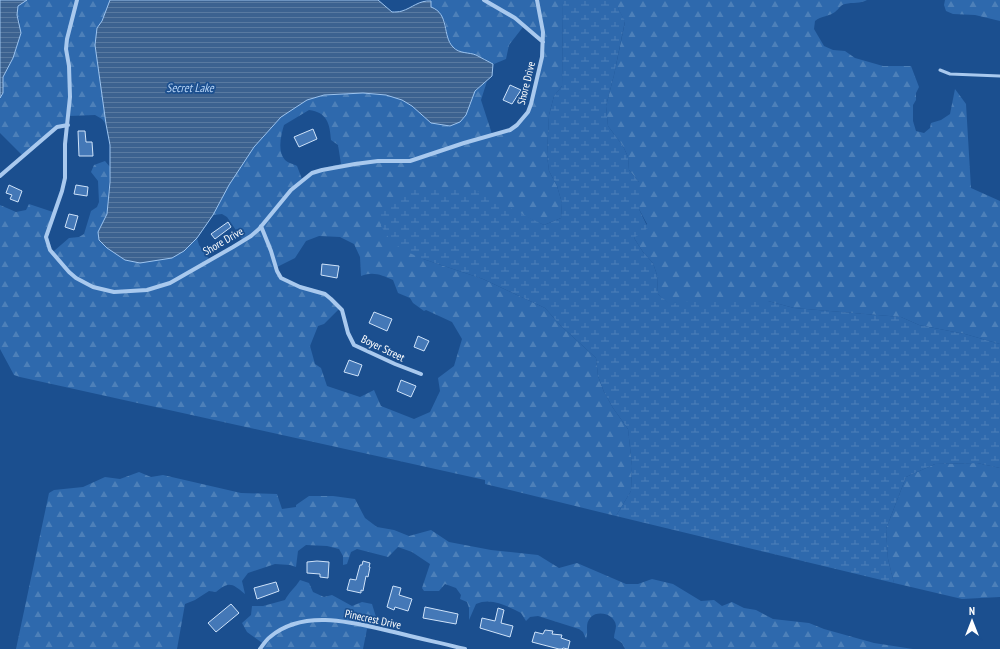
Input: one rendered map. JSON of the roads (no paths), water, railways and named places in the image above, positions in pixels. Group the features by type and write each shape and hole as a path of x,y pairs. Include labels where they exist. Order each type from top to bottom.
{"street":[{"name":"Shore Drive","path":"77,0 67,38 66,49 70,85 66,144 66,178 46,237 50,250 62,265 76,278 93,287 114,292 136,292 170,283 233,247 251,236 291,190 312,173 378,161 410,161 464,143 510,130 517,125 528,112 540,66 543,32 536,0"},
{"path":"484,0 515,18 543,42"},
{"path":"0,176 57,126 68,125"},
{"name":"Boyer Street","path":"261,226 277,271 281,278 300,287 325,294 331,299 342,310 348,333 354,345 420,374"},
{"name":"Pinecrest Drive","path":"260,649 270,637 282,630 295,624 322,620 349,622 465,649"}],"lane":[{"path":"940,70 950,74 1000,76"}],"water":[{"path":"0,0 27,0 18,6 17,15 21,33 13,58 3,77 3,93 0,98"},
{"name":"Secret Lake","path":"110,0 378,0 392,12 406,10 419,3 431,1 431,7 437,10 441,15 453,47 461,52 476,55 493,64 492,76 475,91 466,115 460,122 450,126 431,123 412,106 402,100 386,95 363,93 324,95 307,100 281,117 254,147 229,185 213,215 197,238 184,251 172,258 140,263 125,260 107,248 99,240 98,232 107,214 110,182 110,145 95,45 97,28 102,21"}]}
